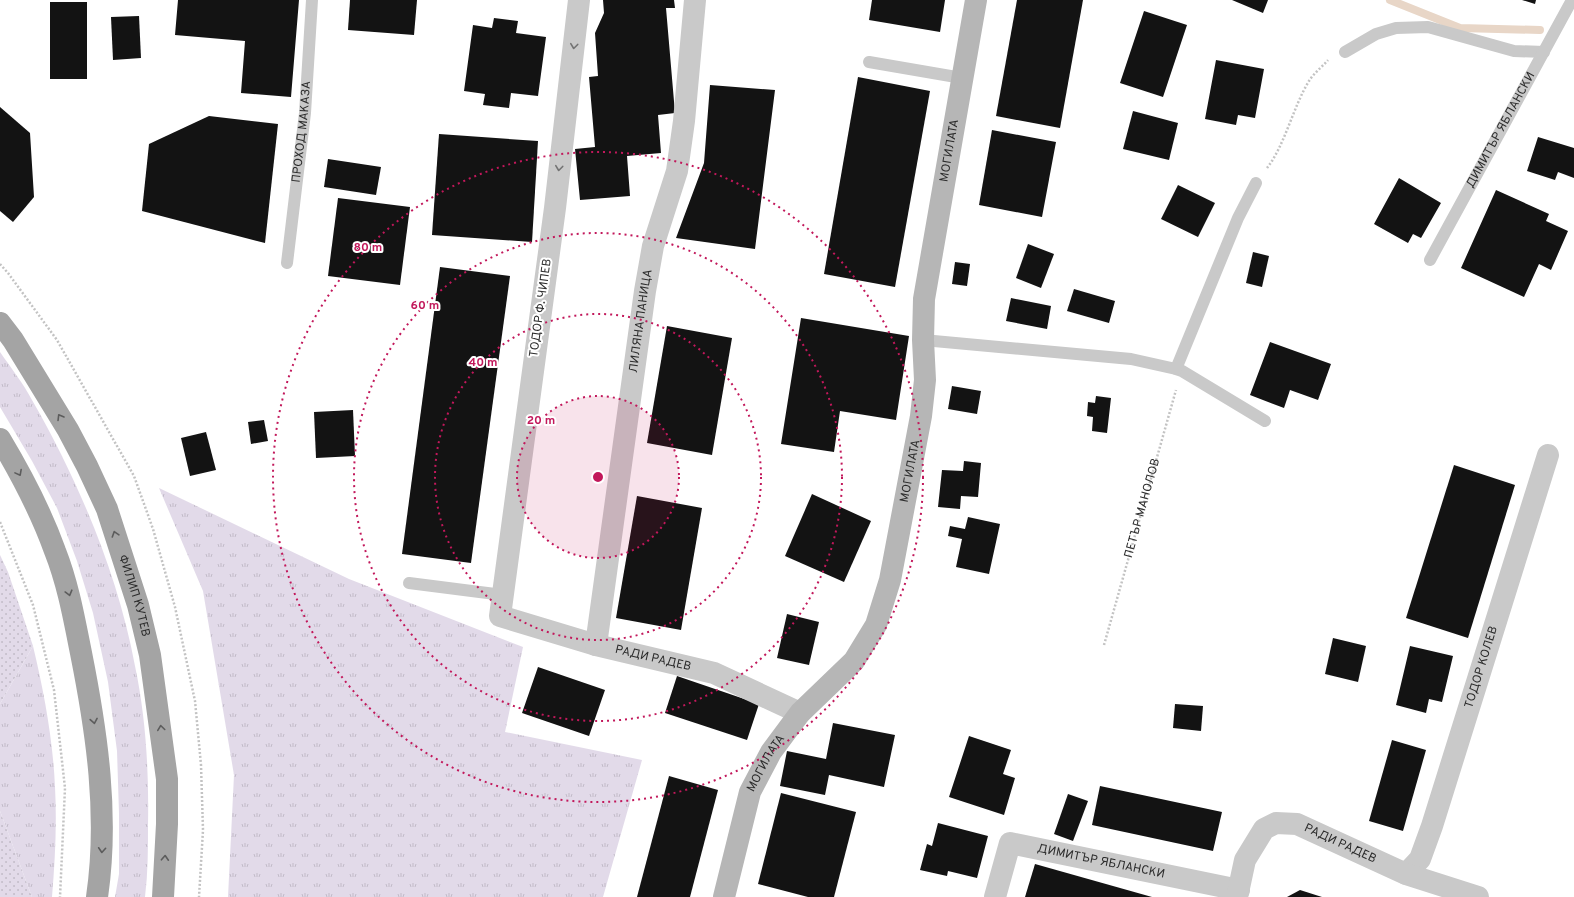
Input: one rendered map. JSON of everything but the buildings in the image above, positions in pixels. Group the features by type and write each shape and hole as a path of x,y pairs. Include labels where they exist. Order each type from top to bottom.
{"main road":[{"name":"ФИЛИП КУТЕВ","path":"0,324 13,340 68,430 86,466 107,509 138,605 150,655 167,779 167,824 163,897"},
{"path":"0,439 37,507 55,550 69,594 95,729 102,803 103,845 97,897"}],"street":[{"name":"ТОДОР Ф. ЧИПЕВ","path":"500,616 555,208 579,0"},
{"name":"ЛИЛЯНА ПАНИЦА","path":"596,645 642,306 653,246 677,171 684,121 695,0"},
{"name":"МОГИЛАТА","path":"724,897 750,792 771,752 800,713 854,661 876,625 890,580 921,416 925,380 923,340 924,299 976,0"},
{"name":"ТОДОР КОЛЕВ","path":"1406,874 1420,858 1432,826 1548,455"},
{"name":"РАДИ РАДЕВ","path":"500,616 596,645 714,673 800,713"},
{"name":"РАДИ РАДЕВ","path":"1238,893 1245,860 1264,829 1276,823 1297,824 1406,874 1478,897"},
{"name":"ДИМИТЪР ЯБЛАНСКИ","path":"995,897 1010,843 1238,893"}],"lane":[{"name":"ПРОХОД МАКАЗА","path":"287,263 305,113 312,0"},
{"name":"ДИМИТЪР ЯБЛАНСКИ","path":"1430,260 1572,0"},
{"path":"1345,52 1376,34 1396,28 1428,27 1514,51 1544,52"},
{"path":"869,62 962,78"},
{"path":"1179,370 1238,218 1256,183"},
{"path":"923,340 1131,359 1179,370 1265,420"},
{"path":"409,583 503,595"}],"path":[{"path":"1256,183 1274,159 1292,116 1310,80 1330,59 1345,52"},
{"path":"0,264 8,272 57,340 134,476 153,529 175,607 195,701 201,765 203,830 199,897"},
{"name":"ПЕТЪР МАНОЛОВ","path":"1104,645 1179,370"},
{"path":"0,522 33,605 54,690 65,788 60,897"}],"green space":[{"path":"0,352 21,382 65,462 107,562 128,631 142,705 146,745 148,843 145,897 115,897 119,874 117,751 108,682 93,613 77,561 57,508 32,461 0,407"},
{"path":"159,488 349,579 523,647 505,732 642,760 603,897 228,897 234,775 203,591"},
{"path":"0,555 8,572 33,646 0,704"},
{"path":"33,646 47,716 54,769 56,829 52,897 32,897 0,811 0,704"},
{"path":"0,811 32,897 0,897"}],"waterway":[{"path":"1390,0 1460,28 1540,30"}]}
